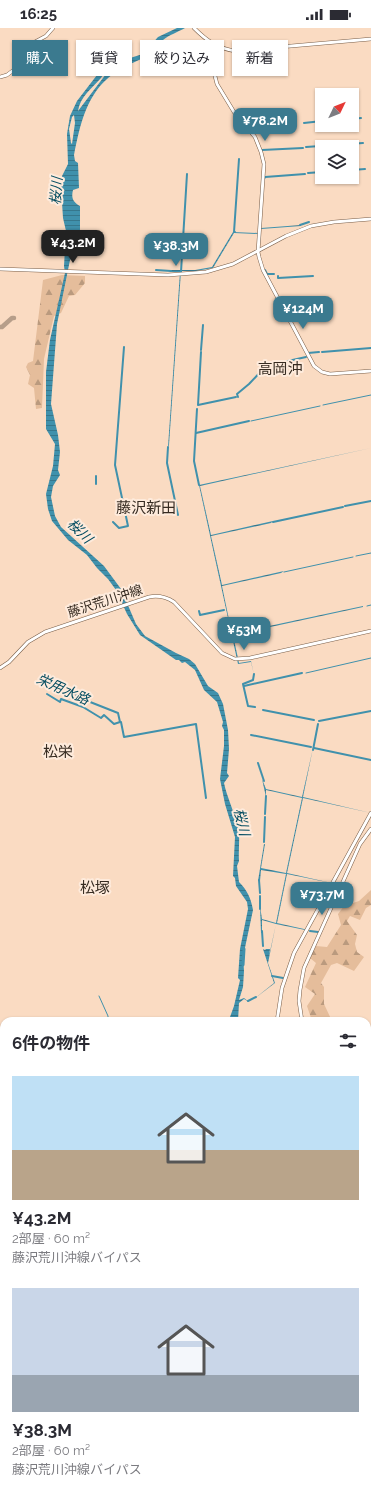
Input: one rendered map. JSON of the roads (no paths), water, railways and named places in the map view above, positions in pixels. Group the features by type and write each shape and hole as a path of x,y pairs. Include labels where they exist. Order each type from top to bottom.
{"main road":[{"path":"0,77 7,75 19,66 30,44 46,36 53,28"},
{"path":"194,28 207,40"},
{"path":"224,49 235,51 371,39"},
{"path":"215,76 217,84 234,112 255,137 263,160 264,168 258,252 263,270 314,366 322,372 330,374 371,371"},
{"path":"0,269 181,275 206,272 228,266 258,252 286,236 311,226 334,222 371,219"},
{"name":"藤沢荒川沖線","path":"0,668 28,642 40,634 143,599 157,596 167,598 174,602 222,653 235,659 250,658 371,631"},
{"path":"278,1017 282,988 294,953 371,813"},
{"path":"301,1017 299,1001 300,984 304,968 360,844 371,829"}],"water":[{"path":"177,28 185,28 163,40 155,40 158,37"},
{"path":"140,55 140,60 132,64 132,57"},
{"path":"96,76 102,76 81,101 78,111 104,76 111,76 97,90 86,110 74,155 75,161 78,163 79,188 73,190 72,198 80,206 80,235 73,237 73,248 77,250 77,252 70,260 57,324 51,404 58,435 60,452 58,470 60,475 53,486 51,497 55,516 61,527 104,566 121,589 136,624 145,636 189,659 195,664 208,686 218,693 223,704 228,730 229,749 227,773 229,776 224,783 238,827 239,861 237,866 239,882 248,894 253,910 243,957 243,987 239,1000 244,998 249,1002 244,999 239,1003 238,1017 230,1017 240,980 238,978 240,949 248,909 247,902 236,886 235,878 233,876 235,837 225,804 220,779 224,746 224,730 217,702 204,690 195,670 185,662 182,663 179,660 176,660 140,635 127,614 116,590 108,579 87,555 68,540 52,521 48,509 46,494 53,466 55,444 46,429 46,372 50,340 65,273 66,231 63,218 61,187 62,176 68,164 67,134 70,116 77,101","holes":["74,115 75,123 72,144 69,129 72,117"]},
{"path":"262,202 261,228 301,226 261,229 260,243 259,234 234,233 213,268 196,271 181,271 168,447 180,272 170,272 169,270 195,270 212,267 233,232 259,233"},
{"path":"371,448 200,486 211,535 273,521 271,523 211,536 222,585 284,571 281,573 222,586 232,634 363,606 233,635 239,663 251,661 254,675 251,662 238,664 199,485"},
{"path":"313,748 303,797 371,813 303,798 287,873 336,884 287,874 277,923 310,931 262,920 261,933 260,906 262,919 276,923 286,874 261,870 260,881 258,881 264,844 261,868 286,873 302,798 266,790 266,797 262,779 266,789 302,797"},
{"path":"276,924 268,963 275,983 254,999 274,983 263,949 270,949 269,956"}],"waterway":[{"path":"304,123 315,122"},
{"path":"270,125 282,124"},
{"path":"306,147 363,143"},
{"path":"262,152 262,150 303,148"},
{"path":"235,232 239,159"},
{"path":"359,169 365,169"},
{"path":"308,173 315,172"},
{"path":"181,272 187,174"},
{"path":"264,179 265,177 305,174"},
{"path":"300,225 309,222"},
{"path":"156,270 171,271"},
{"path":"265,270 267,274 274,274"},
{"path":"278,276 278,278 313,276"},
{"path":"201,350 203,325"},
{"path":"113,522 119,528 128,526 115,465 124,347"},
{"path":"322,352 371,348"},
{"path":"201,352 198,405 236,397"},
{"path":"309,355 308,353 319,352"},
{"path":"270,365 306,357"},
{"path":"238,397 237,394 267,365"},
{"path":"323,405 371,395"},
{"path":"251,421 320,406"},
{"path":"197,409 194,461 199,485"},
{"path":"196,433 249,421"},
{"path":"168,447 167,463 178,515"},
{"path":"96,476 96,484"},
{"path":"345,506 371,501"},
{"path":"273,522 343,507"},
{"path":"356,556 371,553"},
{"path":"284,572 353,557"},
{"path":"367,606 371,605"},
{"path":"199,611 200,615 224,610"},
{"path":"306,673 371,658"},
{"path":"244,686 302,673"},
{"path":"254,674 253,680 243,684 248,706 255,707"},
{"path":"56,683 70,690 80,698 118,713 120,722"},
{"name":"栄用水路","path":"47,694 60,702 61,699 83,707 101,718 104,715 114,724 120,722"},
{"path":"263,710 314,720"},
{"path":"319,721 371,711"},
{"name":"栄用水路","path":"121,722 124,737 196,724 206,798"},
{"path":"313,750 318,724"},
{"path":"251,735 311,747"},
{"path":"314,748 371,760"},
{"path":"258,763 264,781"},
{"path":"265,814 266,796"},
{"path":"264,842 265,817"},
{"path":"259,880 260,893"},
{"path":"260,896 260,909"},
{"path":"262,931 263,946"},
{"path":"310,931 318,932"},
{"name":"桜川","path":"243,965 244,949"},
{"path":"272,976 283,978"},
{"path":"99,996 108,1017"},
{"path":"248,1001 256,997"}],"district":[{"name":"高岡沖","path":"280,369"},
{"name":"藤沢新田","path":"146,508"},
{"name":"松栄","path":"58,752"},
{"name":"松塚","path":"95,888"}]}
